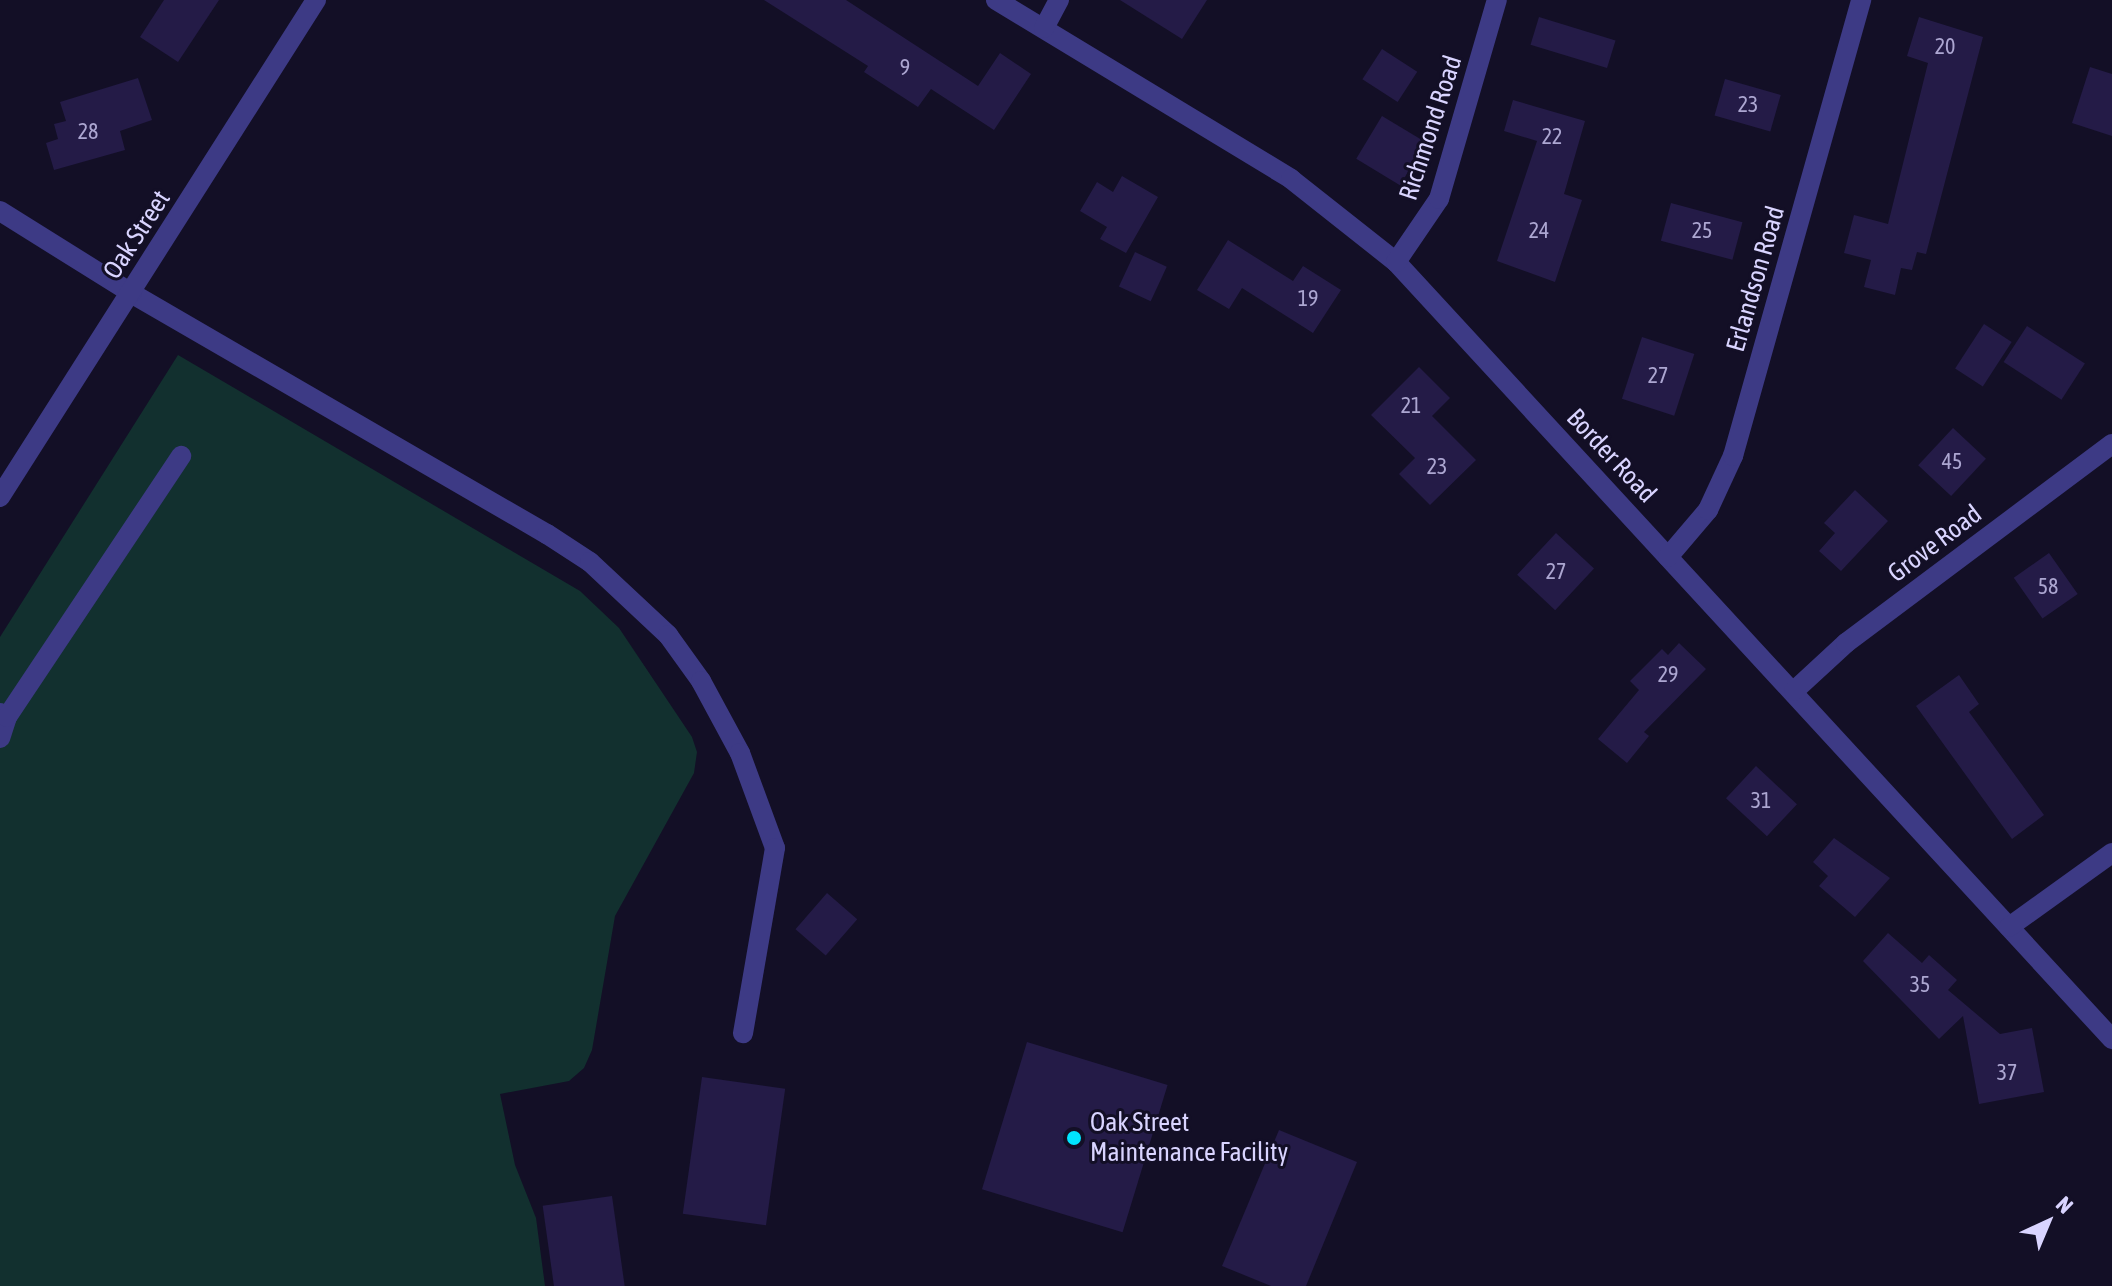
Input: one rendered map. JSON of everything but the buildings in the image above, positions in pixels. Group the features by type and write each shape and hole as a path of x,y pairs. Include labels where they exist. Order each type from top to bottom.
{"street":[{"name":"Oak Street","path":"0,497 316,0"},
{"name":"Border Road","path":"996,0 1291,179 1396,262 2112,1039"},
{"path":"1044,28 1059,0"},
{"name":"Richmond Road","path":"1396,262 1439,199 1497,0"},
{"name":"Erlandson Road","path":"1668,557 1708,510 1733,456 1861,0"},
{"path":"0,211 131,293 547,534 622,589 668,635 701,681 740,753 775,848 743,1033"},
{"name":"Grove Road","path":"1794,691 1846,643 2112,444"},
{"path":"0,738 4,715 181,456"},
{"path":"2009,927 2112,853"}],"green space":[{"path":"178,355 580,591 619,628 692,737 697,752 694,773 615,916 592,1050 584,1068 569,1081 500,1094 515,1165 536,1218 545,1286 0,1286 0,637"}],"place":[{"name":"Oak Street Maintenance Facility","path":"1074,1138"}]}
